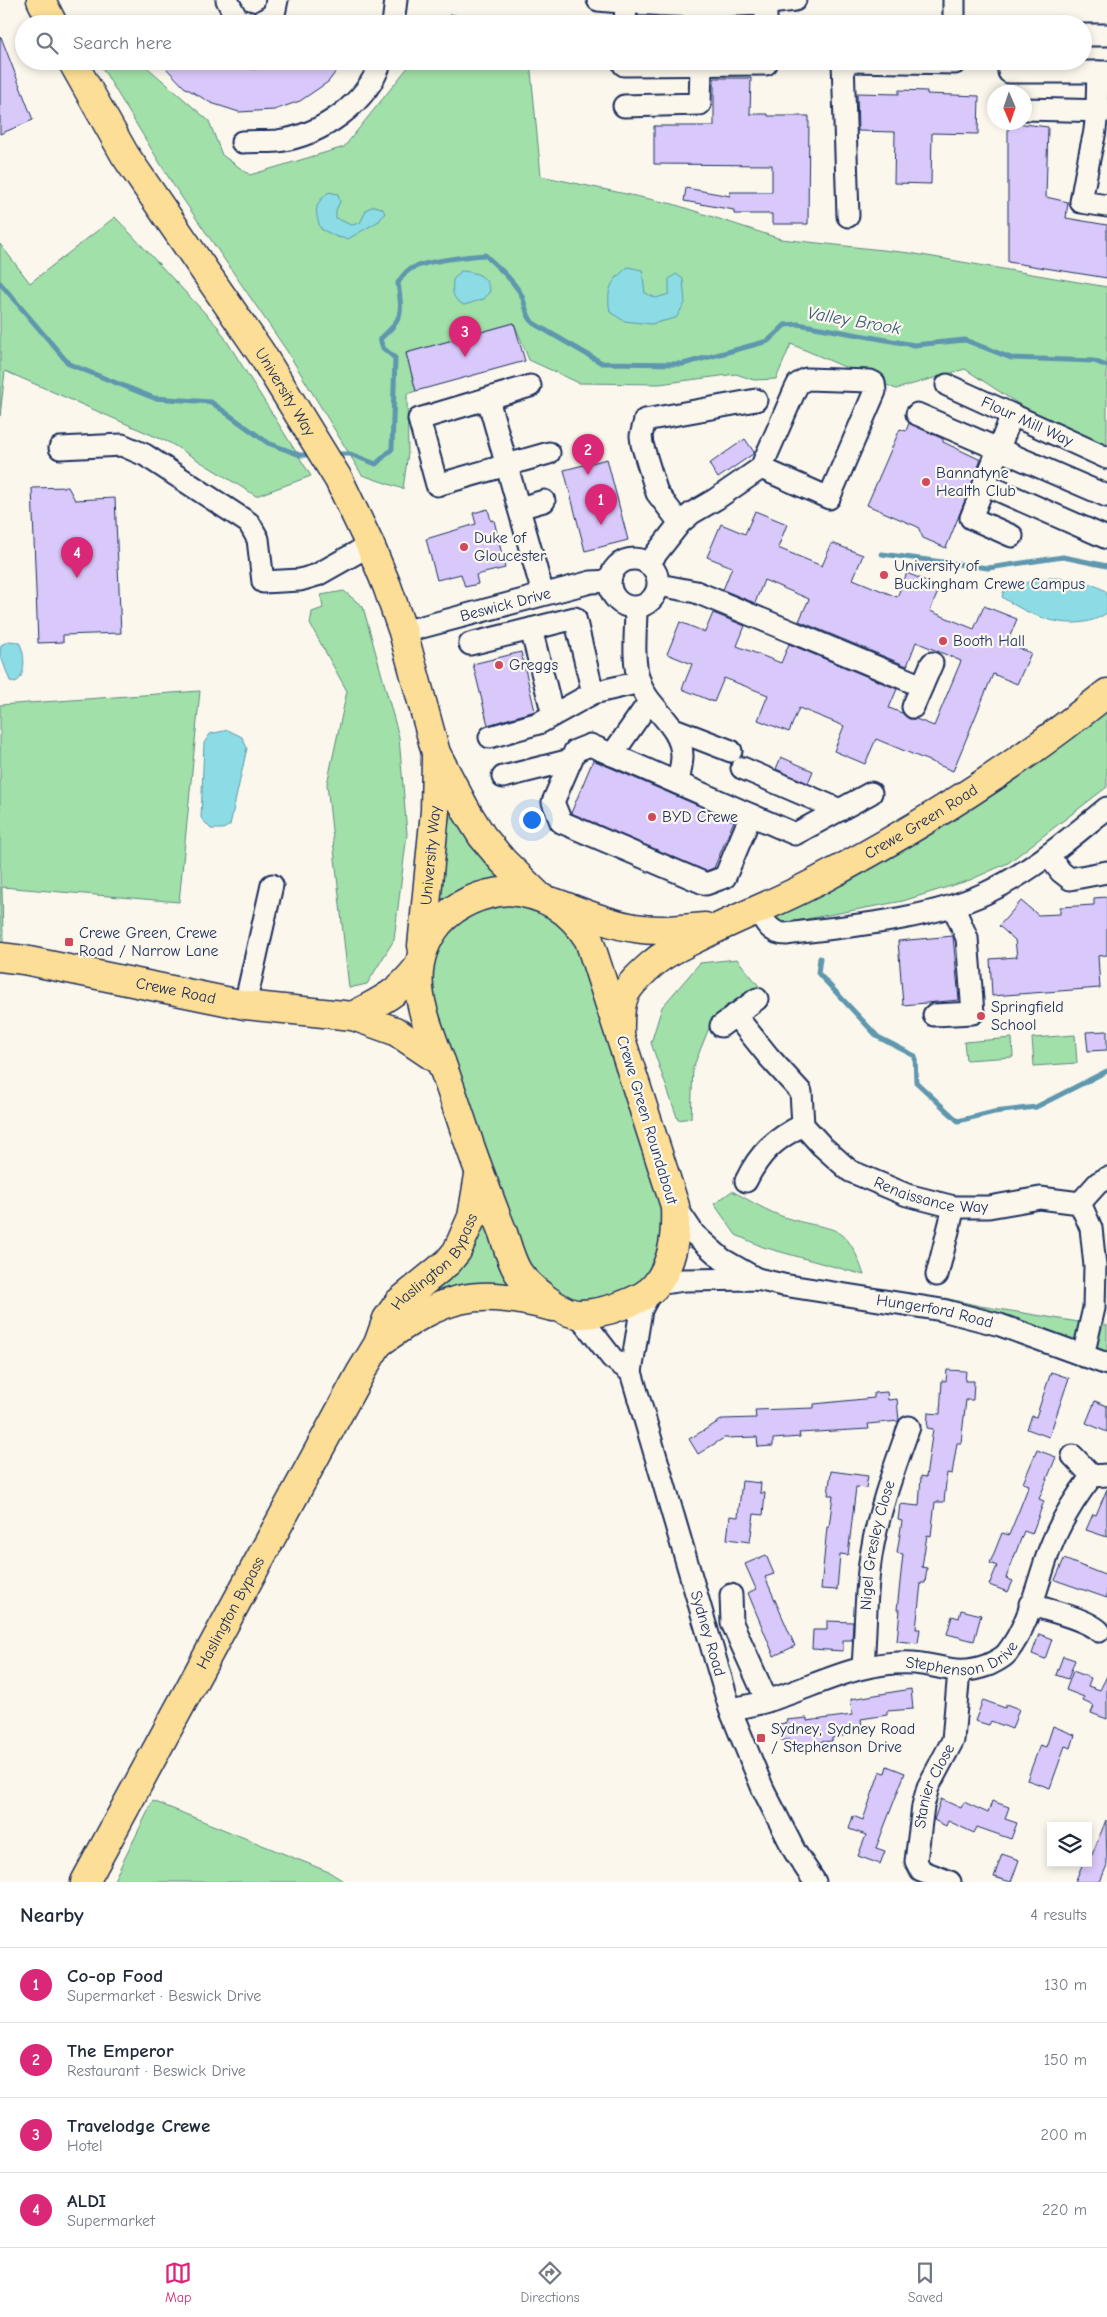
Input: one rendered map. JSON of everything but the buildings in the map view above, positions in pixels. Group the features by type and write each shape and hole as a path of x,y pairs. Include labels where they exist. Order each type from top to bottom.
{"main road":[{"path":"41,0 48,15"},
{"name":"University Way","path":"77,70 112,134 145,186 261,352 339,480 370,545 403,632 436,753 482,836 503,861 545,899"},
{"name":"Crewe Green Road","path":"620,1033 620,1007 626,992 662,956 720,925 759,910 833,873 956,802 1034,750 1107,693"},
{"name":"University Way","path":"420,962 435,810 436,753"},
{"name":"Crewe Green Roundabout","path":"573,1313 537,1292 518,1272 479,1174 420,1006 420,962 436,927 453,910 464,902 478,896 502,891 526,892 545,899 572,917 590,940 675,1206 674,1244 670,1260 655,1287"},
{"name":"Crewe Green Road","path":"545,899 596,918 635,928 666,930 720,925"},
{"name":"Crewe Road","path":"0,958 24,960 245,1005 352,1016 395,1031 441,1062"},
{"path":"352,1016 394,994 405,984 420,962"},
{"name":"Haslington Bypass","path":"85,1882 239,1595 378,1344 387,1319 399,1302 448,1262 457,1251 472,1217 479,1174"},
{"path":"573,1313 608,1310 630,1302 655,1287"},
{"name":"Haslington Bypass","path":"378,1344 411,1320 439,1306 462,1299 486,1296 520,1299 573,1313"}],"street":[{"path":"227,0 235,15"},
{"path":"272,15 277,0"},
{"path":"395,15 396,0"},
{"path":"598,0 766,14 795,0"},
{"path":"954,0 954,15"},
{"path":"625,15 626,3"},
{"path":"1092,35 1107,35"},
{"path":"242,142 277,141 299,136 327,124 358,100 379,70"},
{"path":"624,106 700,104 701,70"},
{"path":"843,70 848,216"},
{"path":"1009,70 1009,72 1102,72 1100,138 1090,147 1081,202 1107,206"},
{"path":"1032,109 1102,111"},
{"path":"648,564 680,523 692,513 761,468 795,390 801,381 806,379 870,380 874,383 875,391 829,498 761,468"},
{"name":"Flour Mill Way","path":"947,385 1107,458"},
{"path":"530,386 419,419 437,485 550,453"},
{"path":"488,399 543,594"},
{"path":"680,523 657,493 642,444 641,436 645,420 756,400"},
{"path":"917,414 1107,496"},
{"path":"1012,415 971,518 1012,536"},
{"path":"60,448 122,445 146,455 249,523 258,539 263,582 300,580 317,575 370,545"},
{"path":"984,484 1107,538"},
{"path":"519,508 544,501"},
{"path":"634,559 648,564 657,574 659,585 650,602 636,608 626,606 615,599 610,581 613,572 623,562 634,559"},
{"name":"Beswick Drive","path":"403,632 590,582 610,581"},
{"path":"659,585 696,592 922,686"},
{"path":"636,608 636,658 640,682 649,702 674,729 840,810"},
{"path":"470,644 575,618 594,693"},
{"path":"531,629 553,715"},
{"path":"913,707 932,663"},
{"path":"490,736 539,723 594,693 640,682"},
{"path":"612,755 649,702"},
{"path":"674,729 682,755 678,783"},
{"path":"752,815 725,876 706,884 561,822 553,802 575,751 590,745 612,755 678,783 752,815 795,834 871,794"},
{"path":"503,777 571,760"},
{"path":"759,910 767,926 779,934 786,934 906,916 953,906 1003,884 1048,855 1107,808"},
{"path":"1048,855 1061,872 1070,879 1107,872"},
{"path":"245,1005 272,885"},
{"path":"934,1015 973,1013 967,938 953,906"},
{"path":"746,1181 770,1144 804,1125 801,1092 769,1057 728,1021 757,999"},
{"name":"Renaissance Way","path":"804,1125 822,1146 850,1171 907,1195 954,1207 989,1207 1040,1198 1080,1203"},
{"path":"1083,1356 1094,1308 1094,1266 1091,1228 1080,1203 1098,1183 1107,1178"},
{"name":"Hungerford Road","path":"675,1206 694,1234 722,1259 757,1279"},
{"path":"937,1275 954,1207"},
{"name":"Hungerford Road","path":"655,1287 684,1280 757,1279 783,1285 911,1304 962,1314 1008,1328 1107,1364"},
{"name":"Sydney Road","path":"655,1287 641,1310 630,1372 730,1709 767,1796 795,1852 815,1882"},
{"path":"573,1313 612,1358 630,1372"},
{"name":"Nigel Gresley Close","path":"863,1666 866,1589 871,1555 877,1525 909,1427"},
{"name":"Stephenson Drive","path":"730,1709 766,1701 863,1666 914,1663 959,1672 982,1667 1006,1654 1024,1621 1050,1548 1073,1501 1100,1475 1073,1456"},
{"name":"Sydney Road","path":"731,1595 732,1623 766,1701"},
{"path":"1030,1604 1082,1622 1099,1631"},
{"name":"Stanier Close","path":"950,1882 921,1871 916,1862 922,1806 928,1786 953,1740 959,1672"}],"green space":[{"path":"103,70 150,70 209,121 222,155 250,175 344,147 406,70 531,70 541,176 673,204 781,239 910,253 1107,287 1107,448 1029,411 965,369 896,389 791,344 776,379 754,380 736,374 659,384 579,383 529,360 514,323 406,353 416,391 407,394 408,453 403,489 362,475 287,351 172,183"},
{"path":"115,217 218,327 311,476 256,496 170,443 5,371 0,416 0,244 30,283"},
{"path":"344,591 363,607 399,737 407,834 394,940 367,984 349,988 327,784 347,691 310,624 312,612 323,608 321,595"},
{"path":"200,691 179,902 2,887 3,941 0,941 0,705"},
{"path":"1107,703 1107,787 1008,863 970,880 903,901 780,924 773,915"},
{"path":"438,758 467,812 565,906 676,1236 630,1302 520,1299 387,1319 448,1262 479,1174 420,1006"},
{"path":"737,959 759,986 727,1005 711,1023 693,1068 691,1118 678,1120 651,1043 662,1007 700,963"},
{"path":"1075,1035 1077,1063 1034,1066 1032,1038"},
{"path":"1012,1038 1013,1057 966,1060 964,1042"},
{"path":"732,1191 759,1206 787,1218 827,1228 844,1236 851,1245 864,1275 763,1247 736,1235 714,1204"},
{"path":"945,1298 980,1306 1107,1325 1107,1364 942,1310"},
{"path":"153,1801 329,1872 345,1882 113,1882"}],"water":[{"path":"329,192 338,194 340,202 336,210 336,218 351,225 360,223 367,209 374,206 382,208 385,213 379,221 348,239 337,237 321,229 316,213 320,200"},
{"path":"628,267 642,270 645,293 656,298 669,294 669,279 676,274 683,279 685,303 676,318 651,324 624,321 610,312 609,291 611,286 617,277"},
{"path":"461,271 480,275 486,281 490,291 484,299 464,305 455,298 453,280"},
{"path":"1048,578 1079,580 1107,592 1107,613 1081,623 1053,621 1026,611 1002,597 1005,587"},
{"path":"9,641 19,642 24,658 22,675 15,683 10,681 0,654 1,645"},
{"path":"228,730 242,737 247,748 230,825 223,829 211,829 201,818 204,743 210,734"}],"waterway":[{"name":"Valley Brook","path":"334,454 350,454 376,464 392,449 395,358 383,348 380,339 394,326 400,314 398,283 405,273 412,268 469,256 485,255 504,273 521,294 528,316 533,323 602,363 683,364 768,341 785,325 798,324 914,345 965,340 1011,358 1094,361 1107,366"},
{"name":"Valley Brook","path":"0,283 69,364 154,398 211,402 268,443 300,455 313,455"},
{"path":"882,554 988,568 1063,557 1107,566"},
{"path":"820,958 818,973 878,1037 915,1056 916,1082 958,1121 994,1112 1036,1107 1107,1071"}],"place":[{"name":"Travelodge Crewe","path":"465,357"},
{"name":"The Emperor","path":"588,475"},
{"name":"Bannatyne Health Club","path":"926,482"},
{"name":"Co-op Food","path":"601,525"},
{"name":"Duke of Gloucester","path":"464,547"},
{"name":"University of Buckingham Crewe Campus","path":"884,575"},
{"name":"ALDI","path":"77,578"},
{"name":"Booth Hall","path":"943,641"},
{"name":"Greggs","path":"499,665"},
{"name":"BYD Crewe","path":"652,817"},
{"name":"Crewe Green, Crewe Road / Narrow Lane","path":"69,942"},
{"name":"Springfield School","path":"981,1016"},
{"name":"Sydney, Sydney Road / Stephenson Drive","path":"761,1738"}]}
